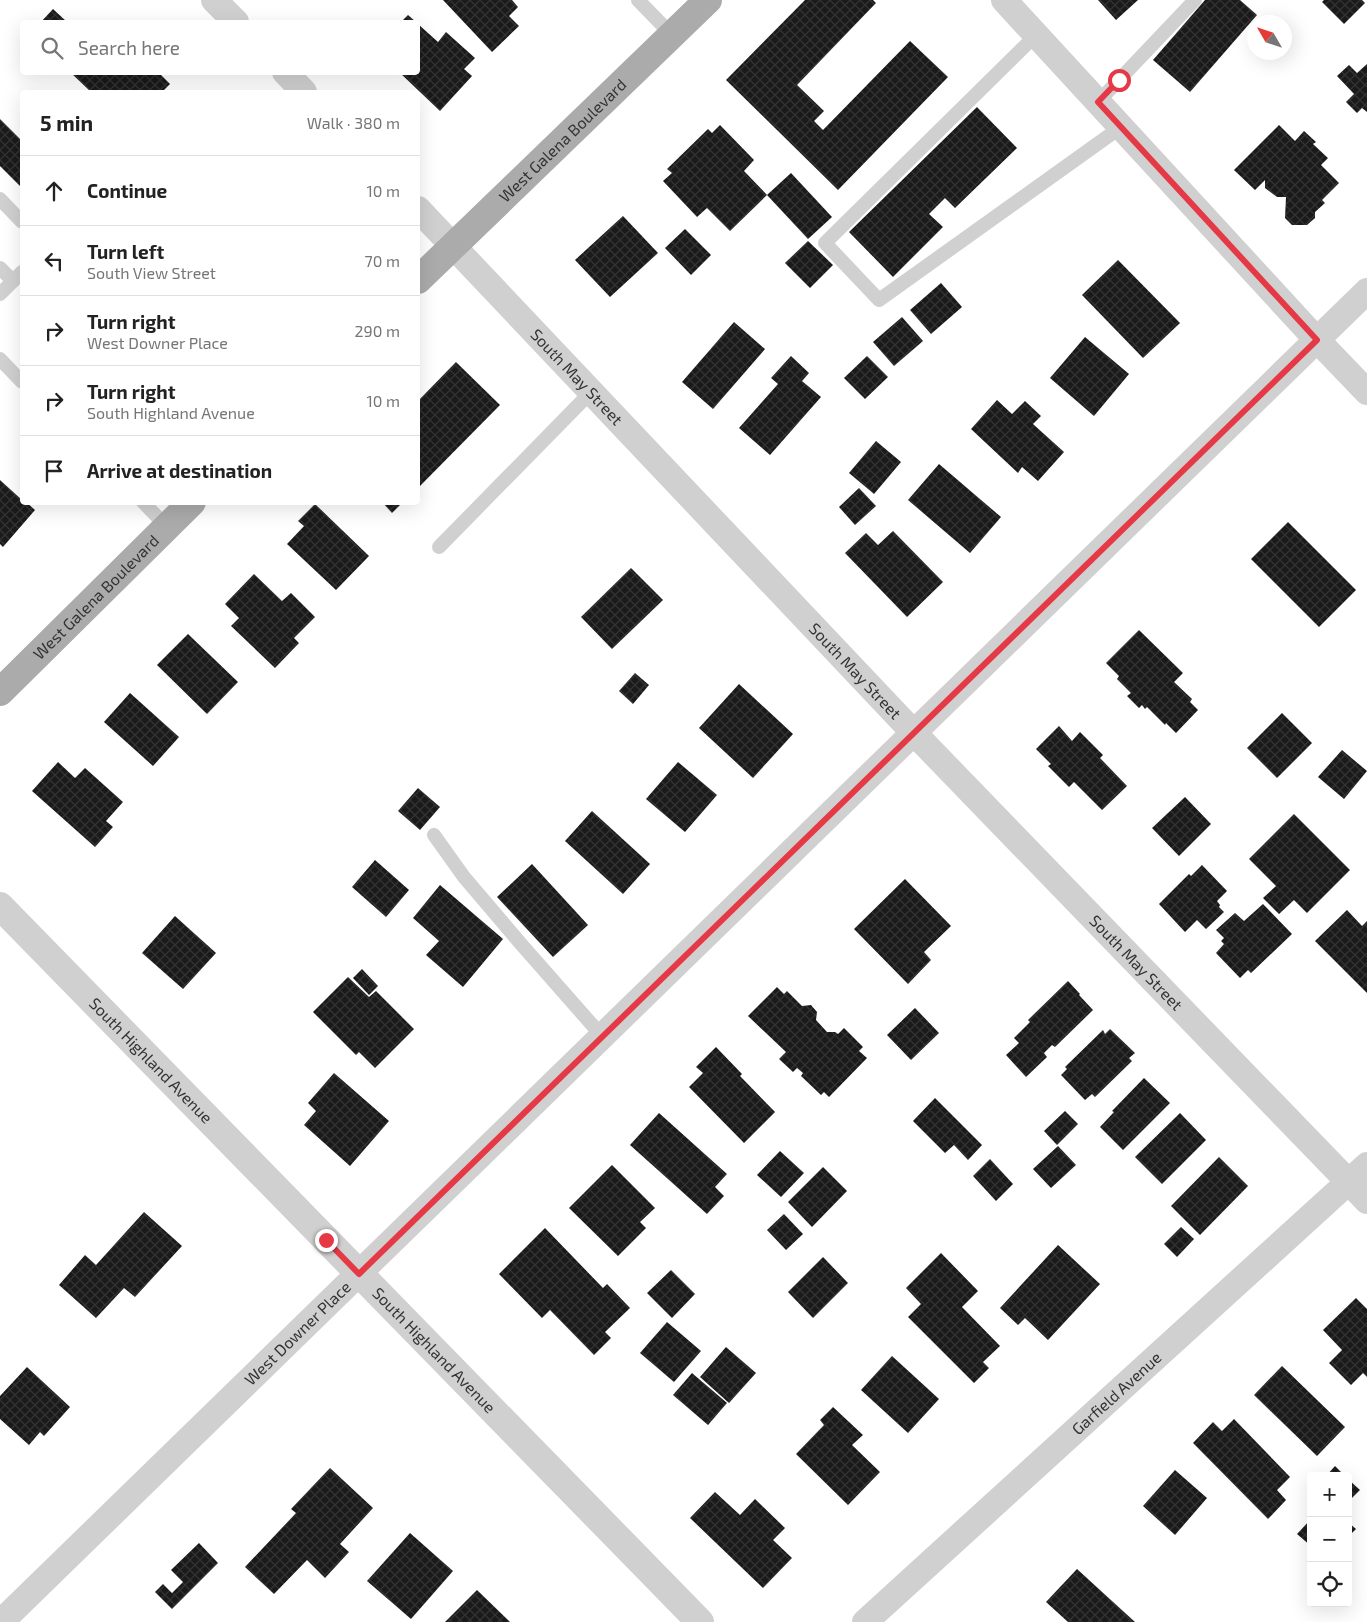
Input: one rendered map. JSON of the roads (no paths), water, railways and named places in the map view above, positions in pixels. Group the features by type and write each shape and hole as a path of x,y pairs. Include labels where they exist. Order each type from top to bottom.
{"main road":[{"name":"West Galena Boulevard","path":"420,278 708,0"},
{"name":"West Galena Boulevard","path":"0,692 189,505"}],"street":[{"path":"214,0 234,20"},
{"path":"1004,0 1367,392"},
{"path":"288,75 302,90"},
{"name":"South May Street","path":"420,211 914,733 1358,1173 1367,1200"},
{"name":"West Downer Place","path":"1,1622 1367,291"},
{"name":"South Highland Avenue","path":"0,906 700,1622"},
{"name":"Garfield Avenue","path":"865,1622 1358,1173"}],"lane":[{"path":"638,0 672,35"},
{"path":"1098,102 1195,0"},
{"path":"1036,35 825,243 879,300 1121,127"},
{"path":"0,199 20,220"},
{"path":"0,268 18,277 0,294"},
{"path":"0,359 20,380"},
{"path":"439,547 592,392"},
{"path":"146,505 167,527"},
{"path":"434,834 464,877 602,1036"}]}
